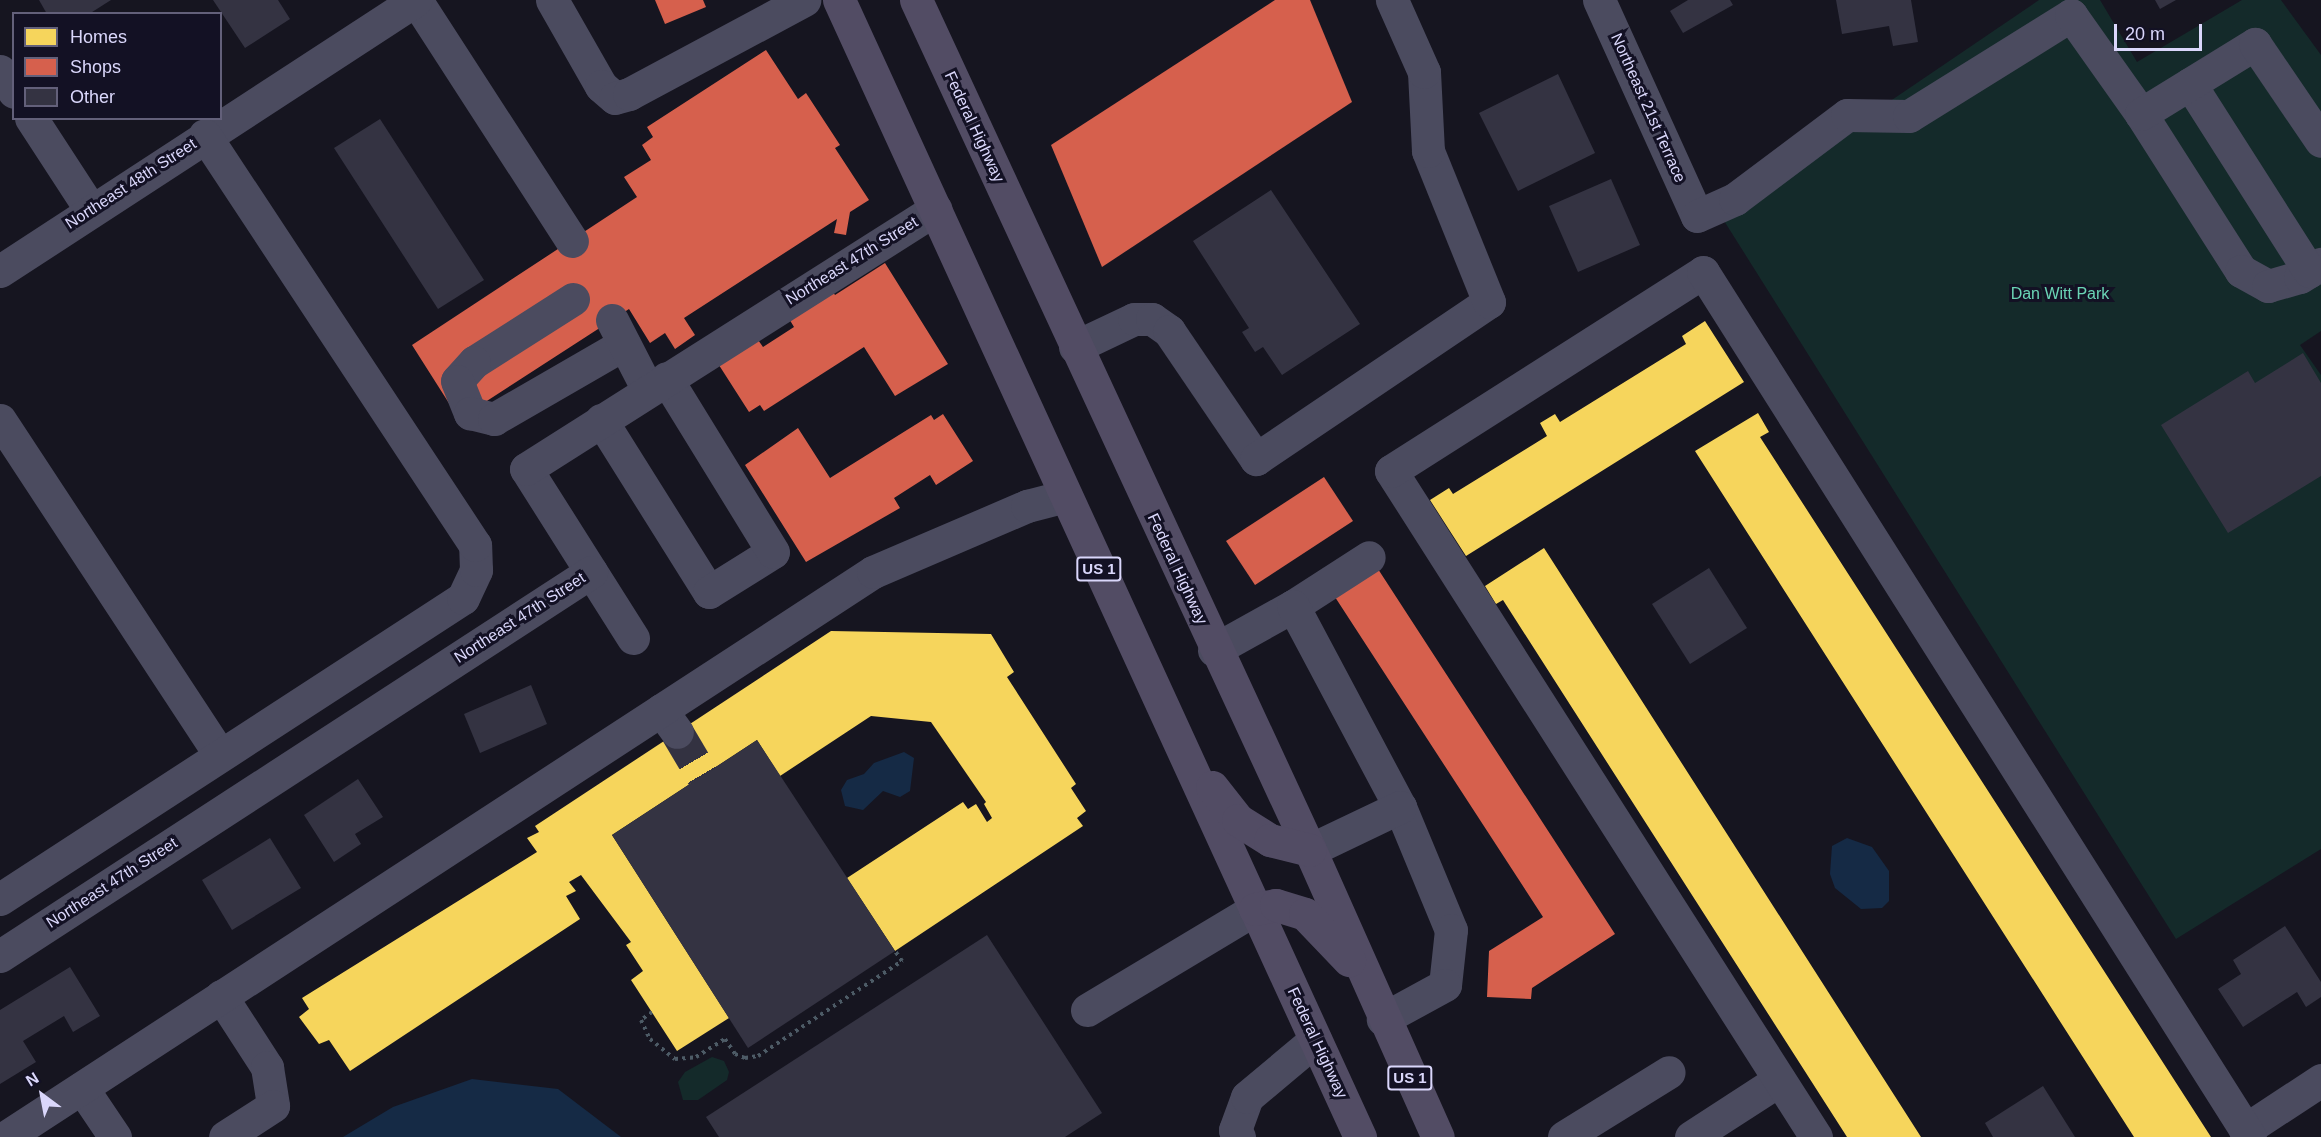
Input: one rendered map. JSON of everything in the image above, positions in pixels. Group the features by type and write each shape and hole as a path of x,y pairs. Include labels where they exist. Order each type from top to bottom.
{"main road":[{"name":"Federal Highway","path":"839,0 1360,1137"},
{"name":"Federal Highway","path":"916,0 1214,650 1310,850 1383,1020 1438,1137"},
{"path":"1178,742 1238,820 1270,840 1310,850"},
{"path":"1255,909 1276,905 1305,914 1363,974"}],"street":[{"name":"Northeast 48th Street","path":"0,271 415,0"},
{"path":"415,0 572,242"},
{"path":"552,0 601,86 615,98 630,94 804,0"},
{"path":"1075,347 1134,319 1152,319 1169,331 1256,459 1489,302 1428,151 1424,72 1392,0"},
{"name":"Northeast 21st Terrace","path":"1599,0 1697,216 1735,199 1847,115 1909,116 2071,15 2141,114"},
{"path":"2190,84 2315,267 2268,286 2241,270 2141,114 2255,44 2321,141"},
{"path":"0,71 12,89"},
{"path":"32,120 91,210"},
{"path":"0,899 219,753 462,598 476,570 475,545 205,135"},
{"name":"Northeast 47th Street","path":"0,956 591,572 526,469 935,208"},
{"path":"1816,1137 1391,471 1703,272 2248,1133 2321,1080"},
{"path":"573,299 474,362 457,381 470,412 494,419 618,332 657,384 773,552 709,592 601,420"},
{"path":"0,420 219,753"},
{"path":"6,1137 221,996 669,721 873,572 1027,506 1066,496"},
{"path":"1214,650 1293,606 1369,557"},
{"path":"591,572 633,638"},
{"path":"1293,606 1400,807 1451,930 1444,984 1383,1020"},
{"path":"1310,850 1400,807"},
{"path":"1088,1010 1161,962 1255,909"},
{"path":"221,996 267,1067 273,1106 225,1137"},
{"path":"1239,1137 1235,1130 1247,1097 1315,1040"},
{"path":"1564,1137 1669,1072"},
{"path":"1691,1137 1779,1080"},
{"path":"82,1088 115,1137"}],"path":[{"path":"652,1012 640,1020 650,1039 675,1059 696,1057 724,1039 735,1054 745,1058 758,1056 902,961 895,951"}],"green space":[{"name":"Dan Witt Park","path":"2039,0 2100,0 2137,62 2242,0 2281,0 2321,55 2321,331 2300,345 2321,375 2321,849 2176,939 1721,216"},
{"path":"712,1057 724,1061 729,1072 727,1080 698,1100 683,1100 678,1082 685,1072"}],"water":[{"path":"904,752 914,758 910,791 900,797 883,791 863,810 845,806 841,790 847,780 864,774 874,763"},
{"path":"1847,838 1872,847 1889,871 1889,901 1882,908 1861,909 1835,888 1830,874 1832,846"},
{"path":"472,1079 558,1089 621,1137 343,1137 393,1107"}],"building: Homes":[{"path":"1705,321 1744,382 1466,556 1430,500 1449,488 1453,494 1547,436 1540,423 1555,414 1560,422 1686,344 1682,336"},
{"path":"1758,413 1769,432 1760,437 2211,1137 2134,1137 1695,451"},
{"path":"1544,548 1921,1137 1847,1137 1503,600 1496,604 1485,586"},
{"path":"831,631 991,634 1014,672 1007,677 1076,784 1071,788 1086,811 1077,818 1083,826 895,951 847,878 963,802 968,809 976,804 987,822 992,818 984,804 986,802 931,722 871,716 780,776 757,740 612,835 729,1018 677,1051 631,980 643,971 626,945 631,942 581,875 569,882 576,891 566,896 580,919 350,1071 329,1040 319,1044 299,1017 309,1009 302,998 537,852 527,838 539,832 535,826"}],"building: Shops":[{"path":"655,0 703,0 706,7 665,24"},
{"path":"1275,0 1310,0 1352,102 1102,267 1051,145"},
{"path":"766,50 798,99 806,93 840,145 835,148 869,200 850,212 846,235 834,233 837,219 684,318 695,335 675,349 665,333 650,343 629,309 459,419 412,345 637,197 624,177 651,160 642,145 653,137 647,127"},
{"path":"885,263 948,364 895,396 864,347 764,411 760,405 749,412 717,362 756,337 763,347 794,327 788,317 831,289 835,295"},
{"path":"943,414 973,461 936,485 930,475 894,498 900,508 806,562 745,465 798,428 830,478 931,415 934,420"},
{"path":"1324,477 1353,521 1255,585 1226,541"},
{"path":"1378,569 1615,934 1532,988 1531,999 1487,997 1489,951 1543,917 1335,597"}],"building: Other":[{"path":"39,0 111,0 92,12 46,12"},
{"path":"213,0 278,0 290,19 245,48"},
{"path":"1688,0 1730,0 1733,5 1683,33 1670,11"},
{"path":"1836,0 1911,0 1918,42 1893,46 1889,26 1842,34"},
{"path":"2155,0 2176,0 2160,9"},
{"path":"1558,74 1595,153 1518,191 1479,113"},
{"path":"380,119 484,280 438,309 334,148"},
{"path":"1611,179 1640,245 1578,272 1549,206"},
{"path":"1271,190 1360,324 1282,375 1263,347 1255,352 1242,332 1249,328 1193,241"},
{"path":"2303,353 2321,383 2321,476 2228,533 2161,425 2248,371 2255,383"},
{"path":"1709,568 1747,628 1690,664 1652,604"},
{"path":"531,685 547,724 480,753 464,714"},
{"path":"757,740 895,951 748,1048 612,835"},
{"path":"358,779 383,817 355,834 361,844 334,862 304,815"},
{"path":"270,838 301,888 232,930 202,880"},
{"path":"2285,926 2321,982 2321,997 2306,1007 2297,992 2243,1027 2218,989 2241,974 2233,960"},
{"path":"987,935 1102,1113 1065,1137 719,1137 706,1117"},
{"path":"70,967 100,1016 73,1032 64,1016 23,1041 36,1062 0,1084 0,1010"},
{"path":"2043,1086 2075,1137 1993,1137 1985,1123"}],"tunnel":[{"path":"677,732 703,776"}]}
